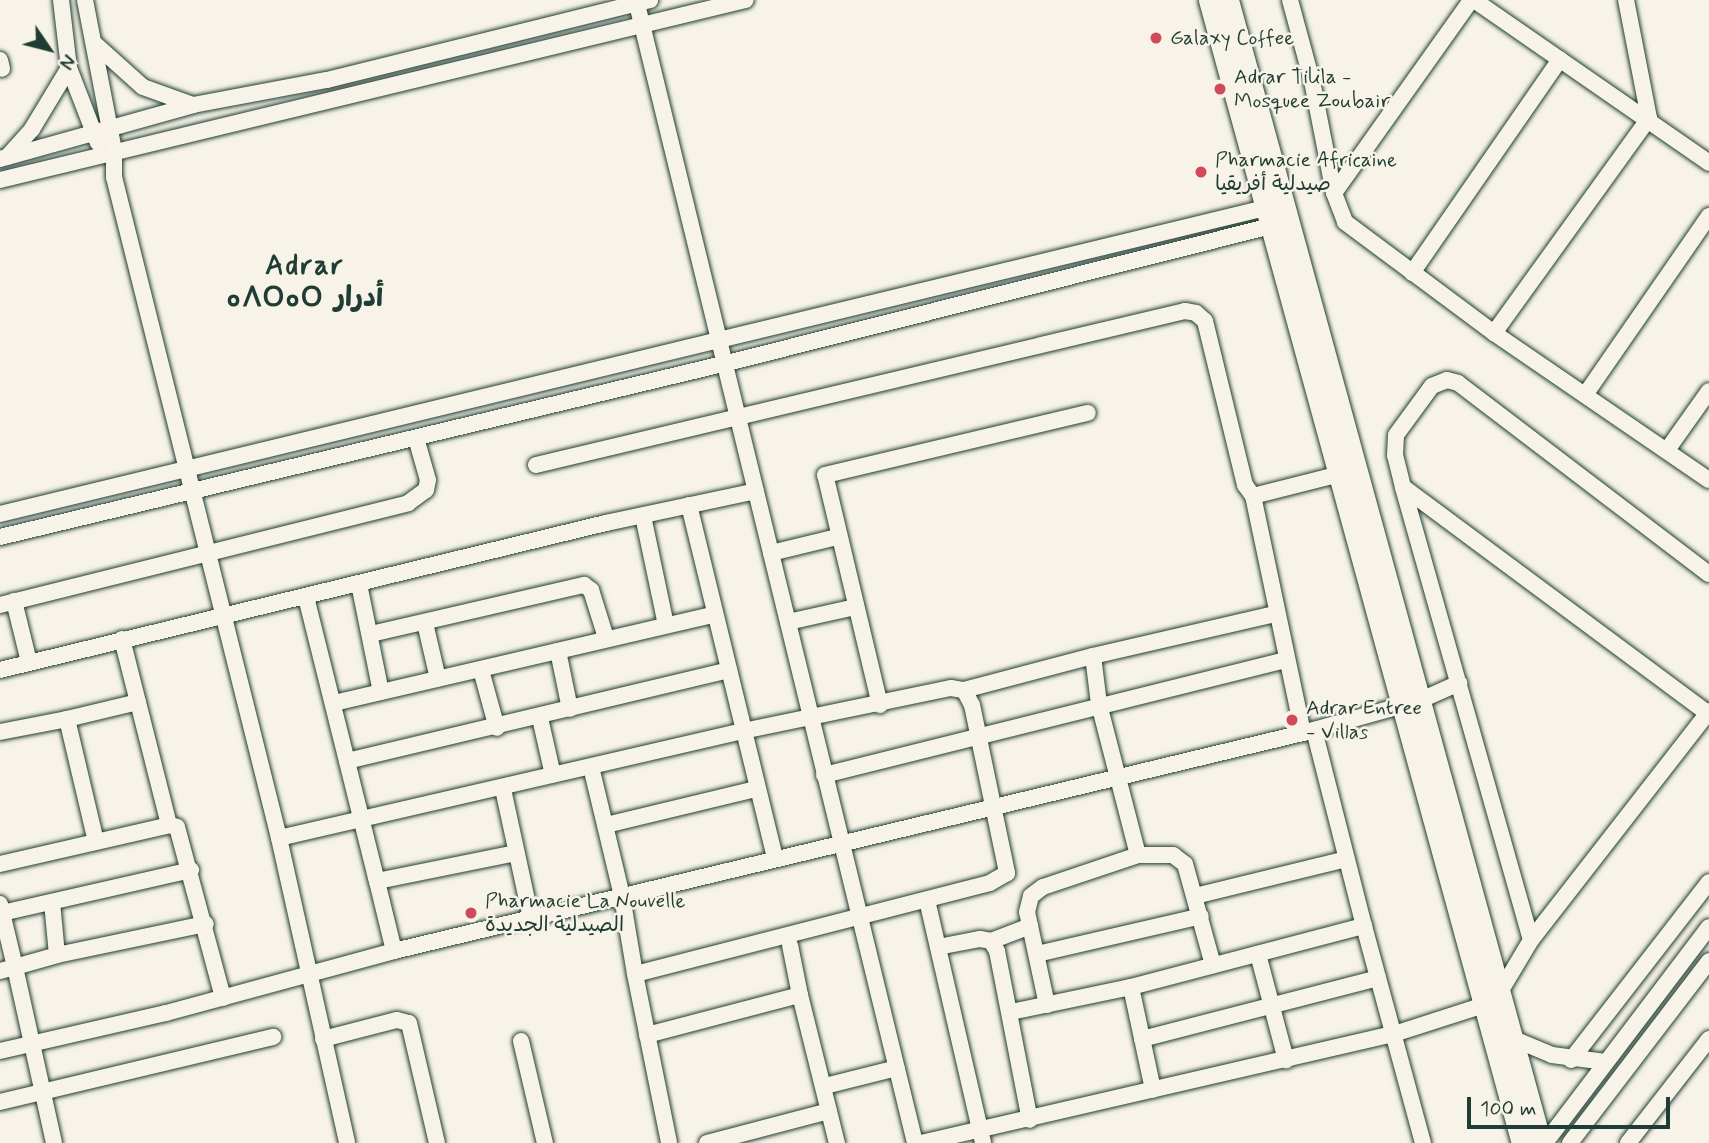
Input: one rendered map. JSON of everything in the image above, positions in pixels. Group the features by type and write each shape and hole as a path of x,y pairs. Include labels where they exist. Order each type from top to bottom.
{"main road":[{"path":"1209,0 1276,215 1412,703 1492,999 1522,1143"},
{"path":"1228,0 1276,215"},
{"path":"1492,999 1514,1039 1543,1143"}],"street":[{"path":"61,0 69,68 102,132"},
{"path":"85,0 95,44 102,132 220,616 279,838 346,1143"},
{"path":"0,180 265,118 642,22 746,0"},
{"path":"1290,0 1312,81 1334,193 1345,222 1494,334 1709,480"},
{"path":"1334,193 1472,0 1649,118 1709,163"},
{"path":"1494,334 1649,118 1626,0"},
{"path":"3,159 193,105 327,80 641,1 642,22 723,364 789,622 897,1068 918,1143 982,1137 1030,1120 1394,1034 1492,999 1531,940 1708,712 1403,487"},
{"path":"95,44 143,87 193,105"},
{"path":"1412,272 1560,59"},
{"path":"3,159 32,129 69,68"},
{"path":"0,514 719,342 1276,215"},
{"path":"0,537 189,489 723,364 1276,215"},
{"path":"1585,395 1709,216"},
{"path":"536,465 738,421 1166,315 1196,313 1205,321 1245,485 1253,496 1286,660 1347,859 1423,1143"},
{"path":"1531,940 1403,487 1395,456 1396,435 1432,386 1452,381 1709,574"},
{"path":"1667,450 1709,391"},
{"path":"880,705 824,481 828,473 1088,413"},
{"path":"30,662 7,603 408,503 426,489 428,480 416,438"},
{"path":"1253,496 1348,472"},
{"path":"0,670 756,491"},
{"path":"689,505 775,859"},
{"path":"643,516 666,625"},
{"path":"771,553 837,537"},
{"path":"359,584 382,692"},
{"path":"370,634 584,585 591,590 606,638"},
{"path":"306,597 394,950"},
{"path":"789,622 855,607"},
{"path":"334,703 715,614"},
{"path":"279,838 503,789 743,731 880,705 945,688 964,690 1093,656 1275,614"},
{"path":"425,623 438,678"},
{"path":"122,639 169,825"},
{"path":"558,652 570,709"},
{"path":"1093,656 1100,704 1138,855"},
{"path":"824,775 978,734 1286,660"},
{"path":"481,670 497,728"},
{"path":"347,761 540,718 729,670"},
{"path":"0,1051 223,998 394,950 997,808 1309,731 1412,703 1459,683"},
{"path":"635,974 927,900 1004,877 997,808 972,705 964,690"},
{"path":"0,732 138,702"},
{"path":"540,718 553,775"},
{"path":"67,719 96,842"},
{"path":"591,767 622,896 669,1143"},
{"path":"503,789 531,918"},
{"path":"606,825 756,789"},
{"path":"0,864 169,825 180,830 223,998"},
{"path":"377,881 516,853"},
{"path":"1047,1005 1027,908 1037,890 1138,855 1173,855 1182,860 1201,916 1213,965"},
{"path":"1195,896 1347,859"},
{"path":"54,1143 34,1043 8,969 1,909 52,902 191,870"},
{"path":"1571,1059 1709,881"},
{"path":"927,900 982,1137"},
{"path":"52,902 57,955"},
{"path":"1037,954 1201,916"},
{"path":"8,969 57,955 206,924"},
{"path":"938,947 991,941 1030,926"},
{"path":"1011,1012 1131,987 1364,926"},
{"path":"1543,1143 1709,927"},
{"path":"991,941 1011,1012 1030,1120"},
{"path":"790,945 837,1143"},
{"path":"1258,954 1286,1060"},
{"path":"1570,1143 1709,961"},
{"path":"1142,1039 1378,978"},
{"path":"1131,987 1153,1090"},
{"path":"647,1035 800,995"},
{"path":"323,1039 397,1020 409,1023 437,1143"},
{"path":"0,1102 273,1037"},
{"path":"1514,1039 1571,1059 1606,1062"},
{"path":"1628,1143 1709,1039"},
{"path":"521,1041 545,1143"},
{"path":"825,1086 897,1068"},
{"path":"707,1143 829,1111"}],"place":[{"name":"Galaxy Coffee","path":"1156,38"},
{"name":"Adrar Tilila - Mosquee Zoubair","path":"1220,89"},
{"name":"Pharmacie Africaine صيدلية أفريقيا","path":"1201,172"},
{"name":"Adrar Entree - Villas","path":"1292,720"},
{"name":"Pharmacie La Nouvelle الصيدلية الجديدة","path":"471,913"}],"district":[{"name":"Adrar ⴰⴷⵔⴰⵔ أدرار","path":"305,283"}]}
